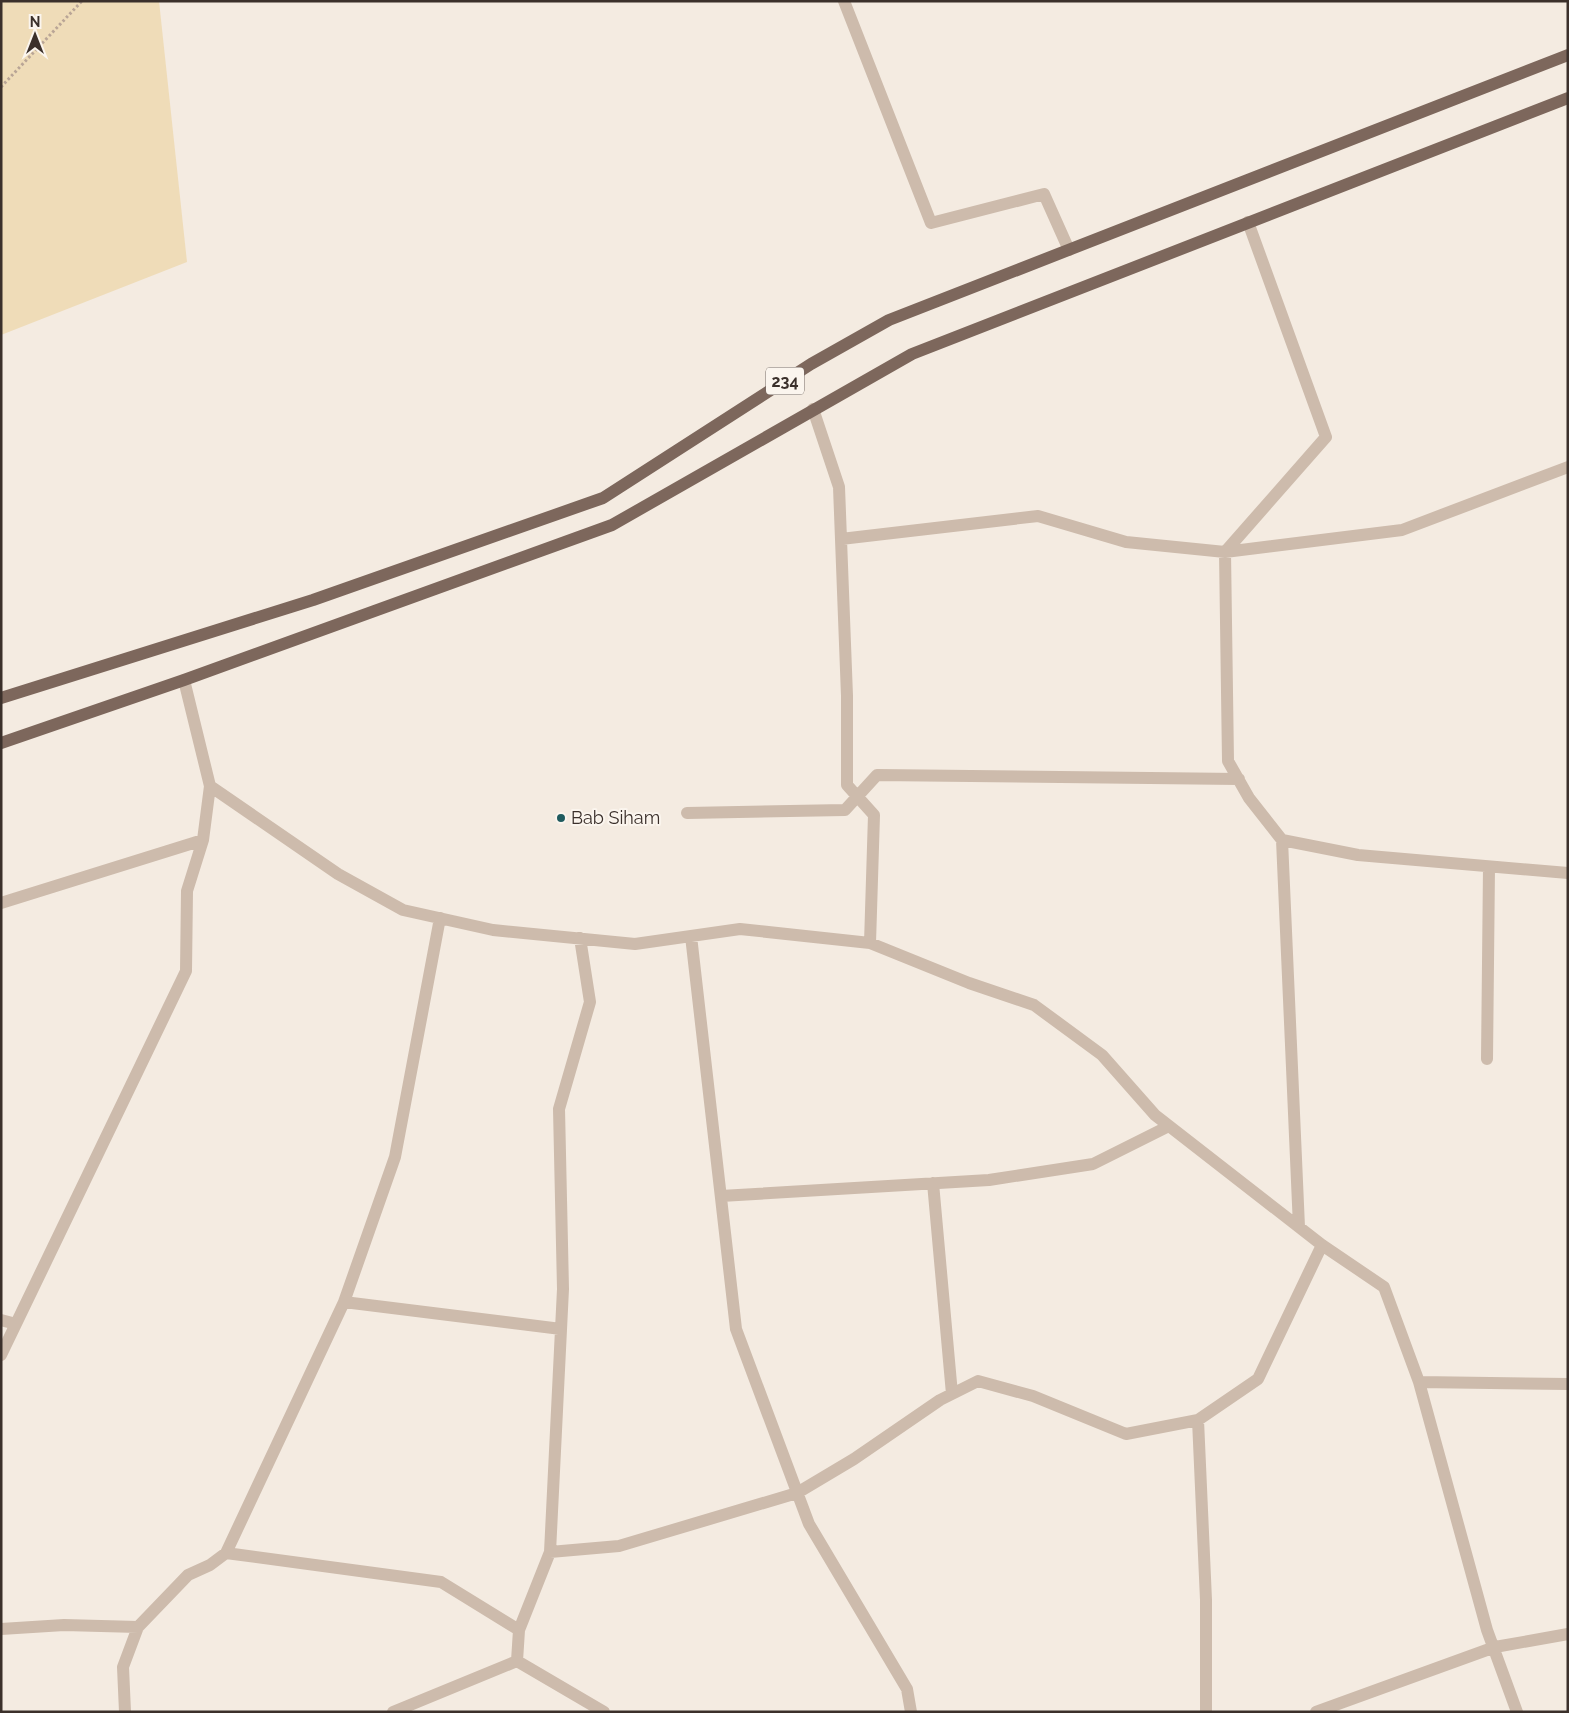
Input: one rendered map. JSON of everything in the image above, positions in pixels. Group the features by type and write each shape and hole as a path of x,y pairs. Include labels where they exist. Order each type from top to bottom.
{"main road":[{"name":"234","path":"1,698 313,600 603,498 811,364 889,320 1568,55"},
{"name":"234","path":"1,743 184,680 612,525 724,463 813,409 912,354 1568,98"}],"street":[{"path":"844,1 931,223 1044,194 1069,250"},
{"path":"1248,222 1326,436 1225,552 1228,761 1250,798 1282,840 1299,1227"},
{"path":"813,409 839,488 847,696 847,785 874,815 870,943"},
{"path":"841,539 1038,516 1126,542 1225,552 1402,530 1568,467"},
{"path":"1,1355 186,971 187,891 203,840 210,786 184,680"},
{"path":"687,813 845,810 877,775 1239,779"},
{"path":"210,786 338,874 404,910 493,930 636,944 740,929 870,943 969,983 1034,1005 1102,1055 1155,1115 1322,1245 1384,1287 1419,1382 1463,1549 1487,1630 1518,1712"},
{"path":"1,903 203,840"},
{"path":"1282,840 1358,855 1568,873"},
{"path":"1487,1059 1489,867"},
{"path":"126,1712 123,1667 138,1627 188,1575 210,1564 226,1553 344,1302 395,1157 440,918"},
{"path":"691,936 736,1329 810,1524 907,1689 911,1712"},
{"path":"517,1661 519,1630 550,1552 563,1289 559,1109 590,1002 580,938"},
{"path":"721,1196 989,1180 1093,1164 1169,1126"},
{"path":"933,1183 952,1394"},
{"path":"550,1552 619,1546 798,1493 854,1459 952,1394 978,1381 1033,1396 1126,1434 1198,1420 1258,1379 1322,1245"},
{"path":"344,1302 561,1329"},
{"path":"1,1320 16,1324"},
{"path":"1419,1382 1568,1384"},
{"path":"1198,1420 1206,1600 1206,1712"},
{"path":"226,1553 441,1582 519,1630"},
{"path":"1,1629 64,1624 138,1627"},
{"path":"1316,1712 1494,1646 1568,1634"},
{"path":"392,1712 517,1661"},
{"path":"517,1661 604,1712"}],"path":[{"path":"1,87 82,1"}],"sand":[{"path":"1,1 159,1 187,262 1,335"}],"place":[{"name":"Bab Siham","path":"561,818"}]}
